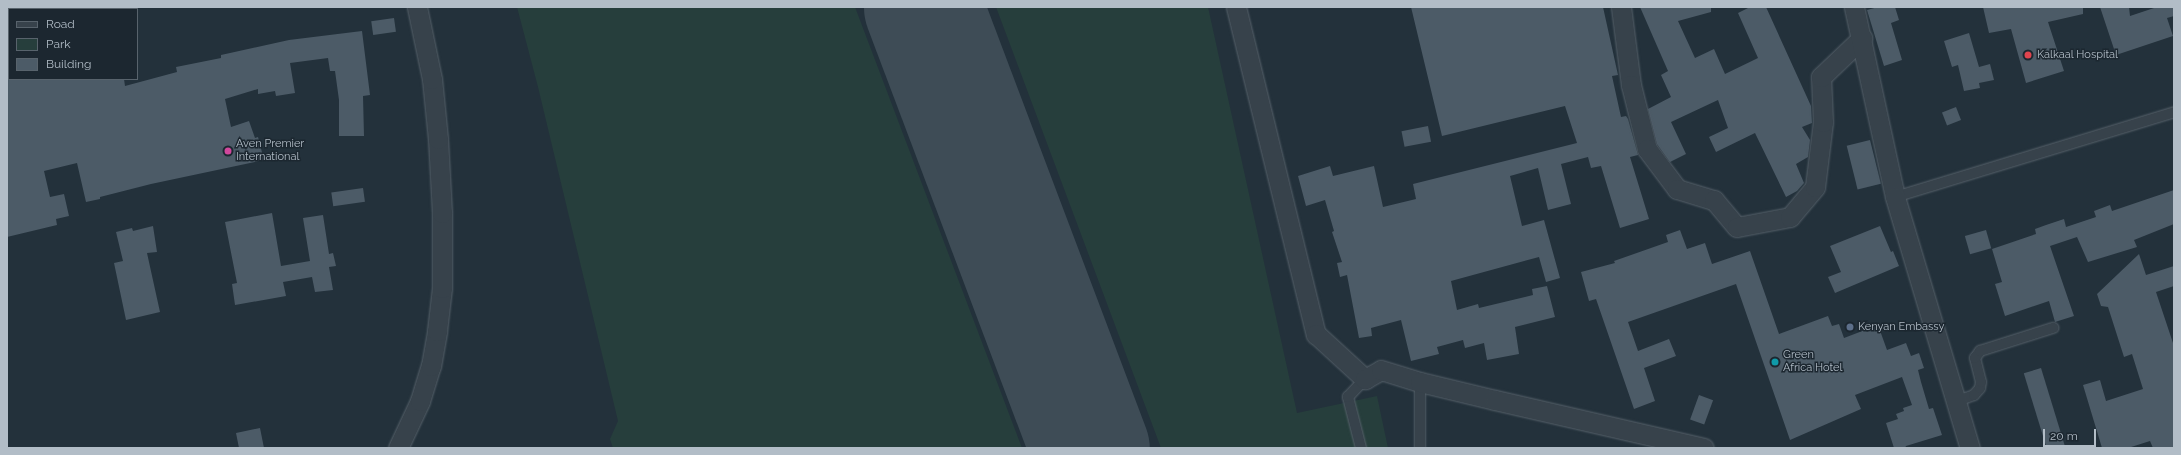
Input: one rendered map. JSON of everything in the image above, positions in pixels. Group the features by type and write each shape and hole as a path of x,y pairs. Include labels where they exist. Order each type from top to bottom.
{"street":[{"path":"398,448 420,401 431,366 442,288 442,213 438,139 432,78 417,7"},
{"path":"1236,7 1316,334 1365,379 1381,370 1420,382 1704,448"},
{"path":"1622,7 1631,85 1647,149 1677,189 1714,200 1737,227 1790,217 1815,187 1823,129 1821,77 1862,38"},
{"path":"1854,7 1862,38 1895,197 1970,448"}],"lane":[{"path":"1895,197 2174,112"},
{"path":"1956,400 1974,395 1980,388 1981,382 1976,358 1980,351 2053,328"},
{"path":"1361,448 1348,397 1365,379"},
{"path":"1420,382 1420,448"}],"green space":[{"path":"517,7 855,7 1022,448 613,448 610,439 618,421 538,87"},
{"path":"996,7 1208,7 1297,413 1377,396 1388,448 1161,448"}],"building":[{"path":"1411,7 1603,7 1618,75 1612,76 1621,117 1626,116 1628,119 1638,155 1630,157 1649,219 1620,228 1601,166 1591,168 1588,157 1561,164 1571,204 1548,210 1538,168 1510,176 1522,226 1544,220 1560,278 1546,282 1539,257 1451,281 1457,310 1478,304 1479,308 1533,295 1532,289 1547,286 1555,317 1515,327 1519,354 1487,360 1484,343 1465,348 1463,340 1437,347 1439,354 1411,361 1401,320 1371,328 1372,336 1359,338 1347,275 1340,277 1337,263 1342,262 1332,232 1334,231 1325,200 1306,206 1298,176 1330,166 1333,176 1374,166 1383,207 1416,199 1413,184 1577,143 1565,106 1442,136"},
{"path":"1640,7 1711,7 1711,12 1678,21 1695,58 1714,49 1725,74 1758,58 1738,13 1750,7 1766,7 1811,106 1812,123 1802,127 1810,140 1808,157 1796,164 1804,183 1797,191 1786,197 1755,133 1716,152 1709,137 1728,128 1718,100 1671,122 1686,154 1670,162 1657,144 1648,109 1671,97 1661,75 1668,71"},
{"path":"1878,7 1895,7 1899,20 1891,23 1902,60 1884,66 1867,10"},
{"path":"1983,7 2083,7 2083,14 2048,22 2064,71 2026,83 2011,29 1989,33"},
{"path":"2100,7 2129,7 2130,16 2157,7 2174,7 2174,16 2167,18 2173,36 2116,55"},
{"path":"394,18 396,32 373,35 371,21"},
{"path":"362,31 370,95 363,96 364,136 339,136 339,100 335,71 330,71 328,58 290,63 295,93 276,96 275,91 258,94 258,89 225,99 231,127 249,121 255,138 258,137 264,160 151,184 86,202 77,163 44,171 50,197 64,194 69,216 56,219 57,225 7,237 7,79 124,80 125,86 177,72 176,67 221,58 221,55 289,40"},
{"path":"1969,33 1979,67 1990,64 1994,80 1979,83 1980,88 1964,91 1958,65 1952,67 1944,41"},
{"path":"1956,107 1961,120 1947,125 1942,112"},
{"path":"1428,126 1431,142 1405,147 1401,131"},
{"path":"1870,140 1881,184 1858,189 1847,146"},
{"path":"363,188 365,202 333,206 331,192"},
{"path":"2174,190 2174,224 2134,240 2137,247 2088,262 2077,237 2050,246 2074,316 2055,322 2049,301 2005,316 1995,284 2002,282 1992,249 2036,234 2035,229 2064,219 2066,227 2096,217 2094,211 2110,205 2112,211"},
{"path":"272,213 281,266 310,261 303,218 323,215 329,254 333,253 336,266 329,267 333,290 315,292 312,277 283,282 286,296 235,305 232,284 237,283 225,222"},
{"path":"153,226 157,252 147,253 160,312 126,320 114,263 123,261 116,232 132,228 133,231"},
{"path":"1880,226 1891,252 1893,251 1899,266 1835,293 1828,277 1841,272 1830,246"},
{"path":"1680,230 1687,249 1705,243 1712,264 1750,251 1779,334 1828,316 1832,326 1839,324 1844,338 1878,325 1887,350 1906,343 1911,356 1919,353 1924,368 1918,370 1921,382 1929,409 1933,408 1942,435 1906,446 1905,448 1894,448 1886,423 1898,419 1896,414 1904,411 1903,408 1912,405 1902,377 1855,395 1861,409 1790,440 1736,284 1628,322 1638,351 1669,339 1676,356 1644,368 1655,401 1634,409 1596,299 1589,301 1581,272 1615,263 1614,261 1668,242 1666,235"},
{"path":"1986,230 1991,248 1970,254 1965,236"},
{"path":"2139,254 2146,275 2174,266 2174,286 2156,292 2174,346 2174,448 2153,448 2150,441 2128,448 2102,448 2083,385 2100,380 2106,401 2143,389 2132,354 2124,357 2108,307 2101,306 2097,294"},
{"path":"2041,368 2065,448 2047,448 2024,373"},
{"path":"1699,395 1713,400 1704,425 1690,419"},
{"path":"260,428 264,448 239,448 236,433"}],"runway":[{"path":"923,7 1090,448"}],"place":[{"name":"Kalkaal Hospital","path":"2028,55"},
{"name":"Aven Premier International","path":"228,151"},
{"name":"Kenyan Embassy","path":"1850,327"},
{"name":"Green Africa Hotel","path":"1775,362"}]}
